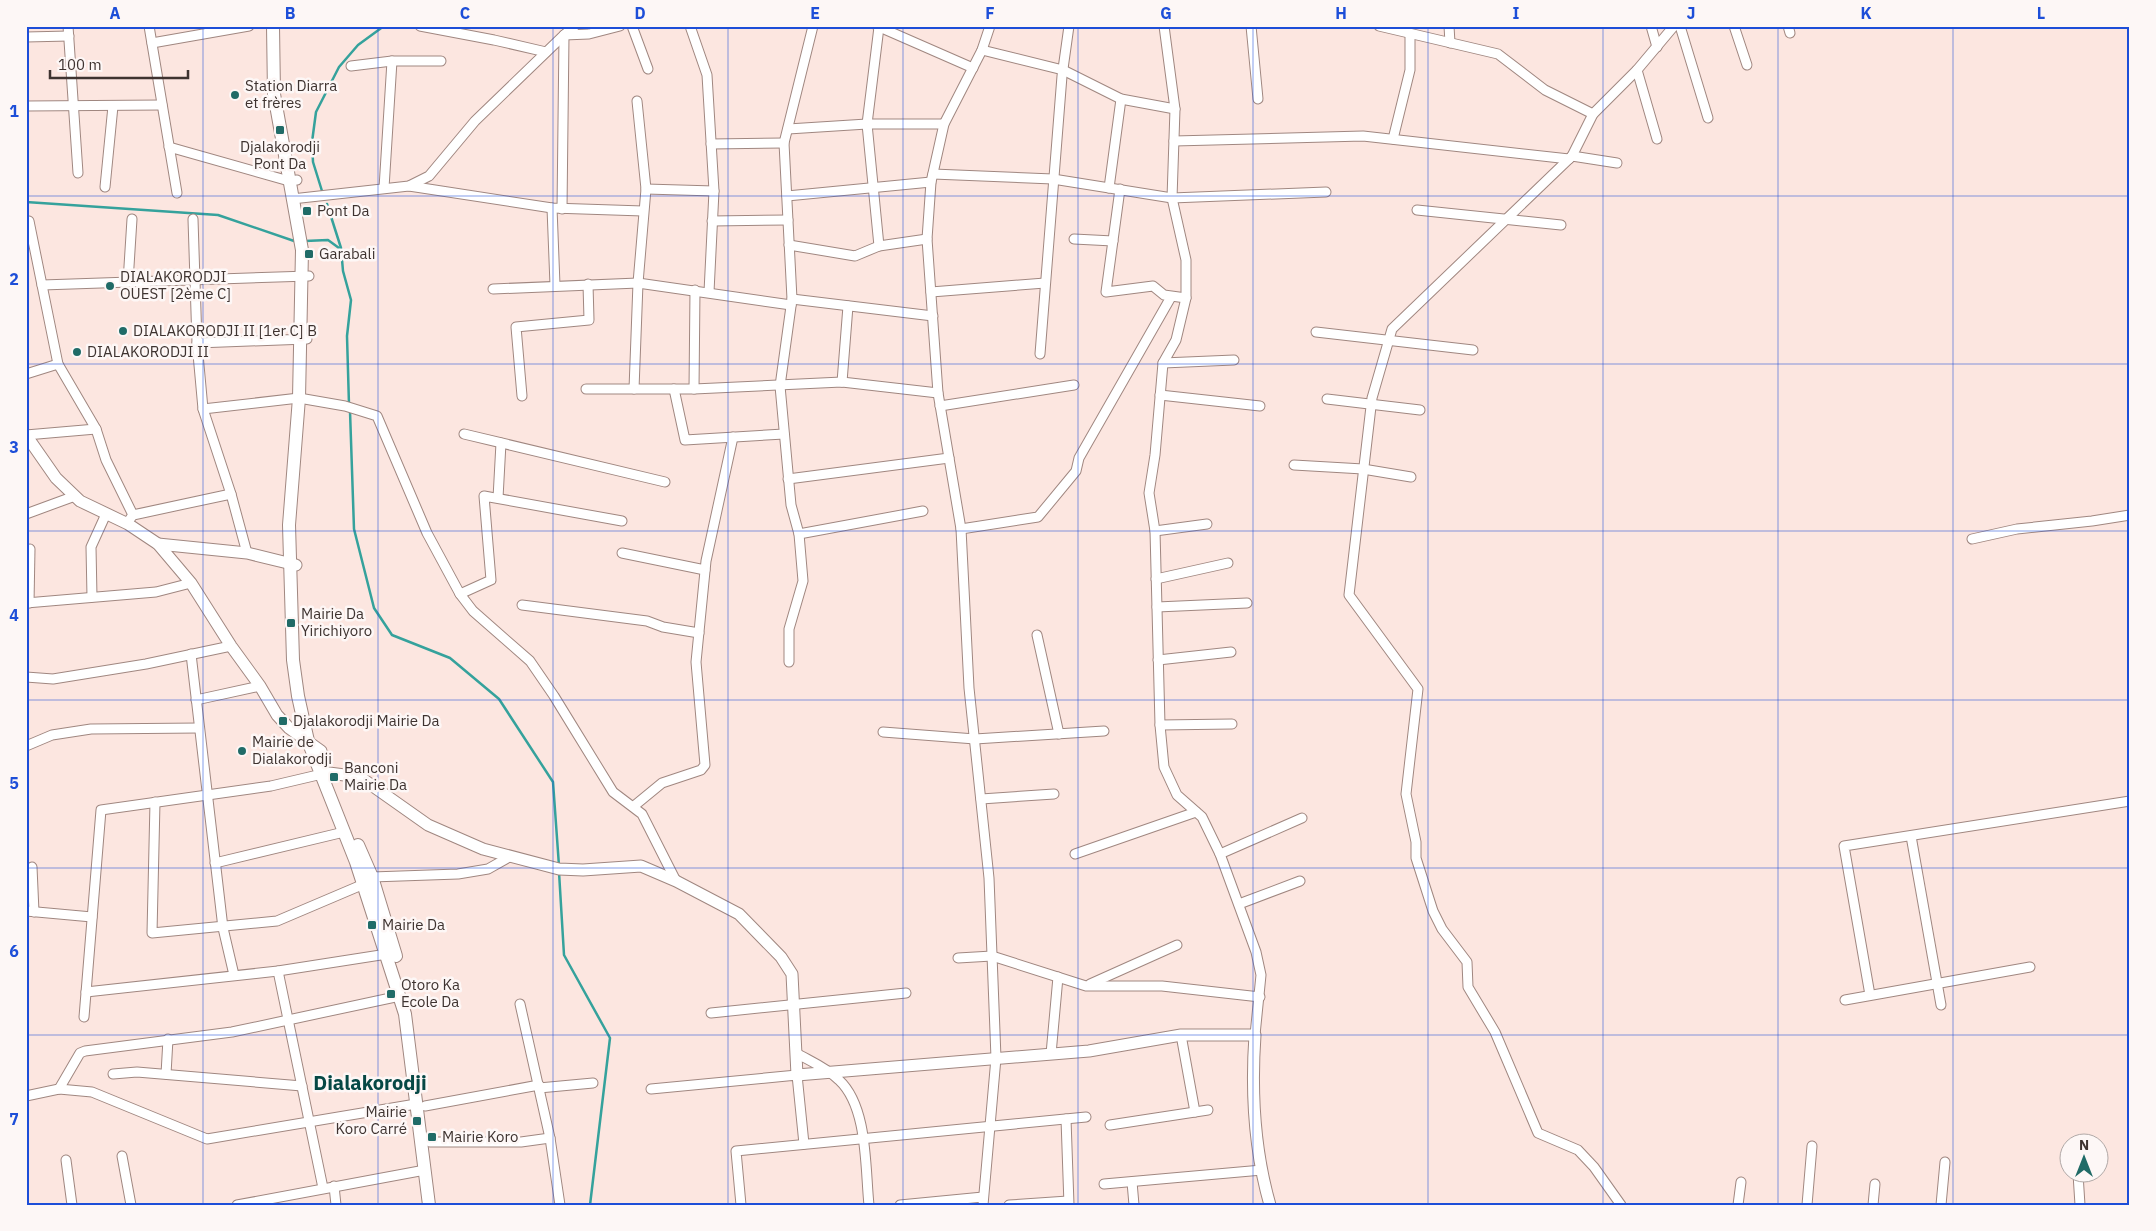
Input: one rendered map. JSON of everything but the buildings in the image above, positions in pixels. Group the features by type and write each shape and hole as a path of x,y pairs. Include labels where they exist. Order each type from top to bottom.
{"main road":[{"path":"273,26 274,94 302,229 306,276 305,339 293,564 293,660 298,696 308,741 325,773 368,881 413,1012 429,1205"},
{"path":"281,26 282,94 293,181"},
{"path":"293,564 300,662 312,723 321,751 325,773 344,832 368,881 400,996 430,1142 437,1205"}],"street":[{"path":"149,26 177,193"},
{"path":"152,43 214,29 249,26"},
{"path":"420,26 546,52"},
{"path":"409,186 429,176 475,121 575,26"},
{"path":"564,35 590,34 620,26"},
{"path":"632,26 648,69"},
{"path":"690,26 707,75 714,191 709,292"},
{"path":"789,662 790,629 803,581 799,534 791,505 780,386 792,302 784,143 813,26"},
{"path":"900,1205 983,1201 996,1058 989,878 970,688 961,529 938,393 927,239 932,178 944,124 982,50 990,26"},
{"path":"1040,354 1063,70 1069,26"},
{"path":"1164,26 1176,109 1172,198 1186,260 1186,298 1176,340 1163,363 1155,455 1149,493 1155,531 1160,725 1164,768 1177,795 1202,817 1220,854 1256,952 1261,975 1252,1071 1256,1138 1270,1205"},
{"path":"1251,26 1258,99"},
{"path":"1379,26 1411,31 1450,43 1498,54 1545,90 1594,114"},
{"path":"1449,26 1450,43"},
{"path":"1651,26 1657,47"},
{"path":"1621,1205 1594,1167 1578,1150 1538,1133 1495,1032 1468,987 1467,962 1442,929 1433,912 1416,858 1416,842 1406,794 1418,689 1348,595 1371,404 1392,329 1571,158 1594,114 1637,70 1674,26"},
{"path":"1680,26 1708,118"},
{"path":"1734,26 1747,65"},
{"path":"879,246 867,124 882,28 973,68"},
{"path":"26,37 69,31 78,173"},
{"path":"1394,139 1410,70 1411,31"},
{"path":"562,209 564,35"},
{"path":"982,50 1063,70 1121,99 1176,109"},
{"path":"351,66 392,61 441,60"},
{"path":"384,188 392,61"},
{"path":"1637,70 1657,139"},
{"path":"1109,188 1121,99"},
{"path":"634,389 638,283 646,189 637,101"},
{"path":"26,106 162,105"},
{"path":"105,187 113,106"},
{"path":"788,129 867,124 944,124"},
{"path":"1174,141 1363,136 1617,163"},
{"path":"711,144 784,143"},
{"path":"169,146 293,181"},
{"path":"787,196 873,188 932,178 1054,179 1172,198 1326,192"},
{"path":"296,198 409,186 552,208 643,211"},
{"path":"646,189 714,191"},
{"path":"1120,189 1106,292 1153,286 1171,297 1186,298"},
{"path":"552,208 555,285"},
{"path":"1417,210 1561,225"},
{"path":"128,282 132,219"},
{"path":"193,219 197,343 203,409 231,494 247,553"},
{"path":"712,221 788,220"},
{"path":"29,221 58,364 96,429 106,460 130,519 158,544 191,583 230,646 260,686 277,715 289,728 321,751"},
{"path":"790,245 855,256 879,246 927,239"},
{"path":"1074,239 1113,241"},
{"path":"42,285 306,276"},
{"path":"493,289 638,283 792,302 848,306 933,316"},
{"path":"931,292 1045,283"},
{"path":"522,396 516,328 588,320 588,284"},
{"path":"694,389 695,290"},
{"path":"961,529 1038,518 1076,471 1079,458 1171,297"},
{"path":"842,382 848,306"},
{"path":"1316,332 1473,350"},
{"path":"197,343 305,339"},
{"path":"1163,363 1234,360"},
{"path":"26,374 58,364"},
{"path":"586,389 694,389 842,382 938,393"},
{"path":"940,406 1074,385"},
{"path":"674,389 685,440 784,434"},
{"path":"1160,395 1260,406"},
{"path":"203,409 301,398 345,406 377,416 427,533 460,594 472,611 530,661 554,696 613,792 634,806 642,814 676,881"},
{"path":"1327,399 1420,410"},
{"path":"26,435 96,429"},
{"path":"464,434 665,482"},
{"path":"26,435 56,478 80,501 106,514 130,519 231,494"},
{"path":"634,806 662,783 701,770 705,766 697,677 699,633 705,570 733,437"},
{"path":"498,498 502,443"},
{"path":"788,479 948,458"},
{"path":"1294,465 1364,469 1412,477"},
{"path":"26,514 75,496"},
{"path":"460,594 491,580 484,496 622,521"},
{"path":"799,534 923,511"},
{"path":"92,597 91,547 106,514"},
{"path":"1972,539 2017,529 2092,521 2130,514"},
{"path":"1155,531 1207,524"},
{"path":"158,544 247,553 293,564"},
{"path":"30,549 28,603 156,592 191,583"},
{"path":"622,553 705,570"},
{"path":"1156,579 1228,563"},
{"path":"1157,607 1246,603"},
{"path":"522,605 647,620 663,627 699,633"},
{"path":"1037,635 1059,734"},
{"path":"26,677 54,679 146,664 230,646"},
{"path":"1158,660 1231,652"},
{"path":"191,654 223,928 234,975"},
{"path":"196,700 260,686"},
{"path":"1160,725 1232,724"},
{"path":"26,746 52,735 91,729 200,728"},
{"path":"882,732 975,740 1104,731"},
{"path":"84,1017 100,810 272,786 325,773 360,777 428,825 483,849 559,869 584,870 641,866 676,881 739,914 781,957 792,974 797,1074 804,1144"},
{"path":"981,799 1054,794"},
{"path":"1870,996 1844,846 2130,801"},
{"path":"155,802 152,934 278,921 368,881 488,870 511,856"},
{"path":"1076,854 1196,812"},
{"path":"1220,854 1302,818"},
{"path":"215,863 344,832"},
{"path":"1911,836 1941,1005"},
{"path":"32,868 30,911 92,917"},
{"path":"1239,904 1300,881"},
{"path":"1086,986 1177,945"},
{"path":"86,992 278,971 387,954"},
{"path":"958,958 992,956 1086,986 1162,986 1260,997"},
{"path":"1845,1000 2030,967"},
{"path":"278,971 323,1188"},
{"path":"1051,1054 1058,977"},
{"path":"711,1013 906,993"},
{"path":"59,1089 80,1053 168,1039 232,1032 400,996"},
{"path":"520,1004 550,1138 560,1205"},
{"path":"651,1089 797,1074 1089,1051 1181,1035 1254,1035"},
{"path":"1181,1035 1195,1112"},
{"path":"166,1074 168,1039"},
{"path":"796,1054 829,1072 846,1087 854,1099 863,1139 869,1205"},
{"path":"113,1074 137,1072 302,1086"},
{"path":"26,1096 59,1089 92,1092 208,1139 539,1086 593,1083"},
{"path":"1110,1125 1208,1110"},
{"path":"741,1205 736,1151 1086,1117"},
{"path":"1009,1205 1068,1203 1066,1119"},
{"path":"430,1142 521,1142 550,1138"},
{"path":"1807,1205 1812,1146"},
{"path":"122,1156 131,1205"},
{"path":"66,1160 72,1205"},
{"path":"1941,1205 1945,1162"},
{"path":"237,1205 425,1170"},
{"path":"1104,1184 1262,1170"},
{"path":"1132,1182 1134,1205"},
{"path":"1738,1205 1741,1182"},
{"path":"1873,1205 1875,1184"},
{"path":"2079,1184 2080,1205"},
{"path":"334,1186 336,1205"}],"waterway":[{"path":"322,191 313,162 312,142 316,112 339,67 358,45 384,26"},
{"path":"26,202 218,215 297,242"},
{"path":"327,204 341,248 343,271 351,300 347,336 349,405"},
{"path":"305,241 328,240 339,248"},
{"path":"350,411 354,529 374,608 392,635 450,658 499,699 553,782 559,866"},
{"path":"559,872 564,955 610,1038 590,1205"}],"place":[{"name":"Station Diarra et frères","path":"235,95"},
{"name":"Djalakorodji Pont Da","path":"280,130"},
{"name":"Pont Da","path":"307,211"},
{"name":"Garabali","path":"309,254"},
{"name":"DIALAKORODJI OUEST [2ème C]","path":"110,286"},
{"name":"DIALAKORODJI II [1er C] B","path":"123,331"},
{"name":"DIALAKORODJI II","path":"77,352"},
{"name":"Mairie Da Yirichiyoro","path":"291,623"},
{"name":"Djalakorodji Mairie Da","path":"283,721"},
{"name":"Mairie de Dialakorodji","path":"242,751"},
{"name":"Banconi Mairie Da","path":"334,777"},
{"name":"Mairie Da","path":"372,925"},
{"name":"Otoro Ka Ecole Da","path":"391,994"},
{"name":"Mairie Koro Carré","path":"417,1121"},
{"name":"Mairie Koro","path":"432,1137"}],"district":[{"name":"Dialakorodji","path":"370,1083"}]}
